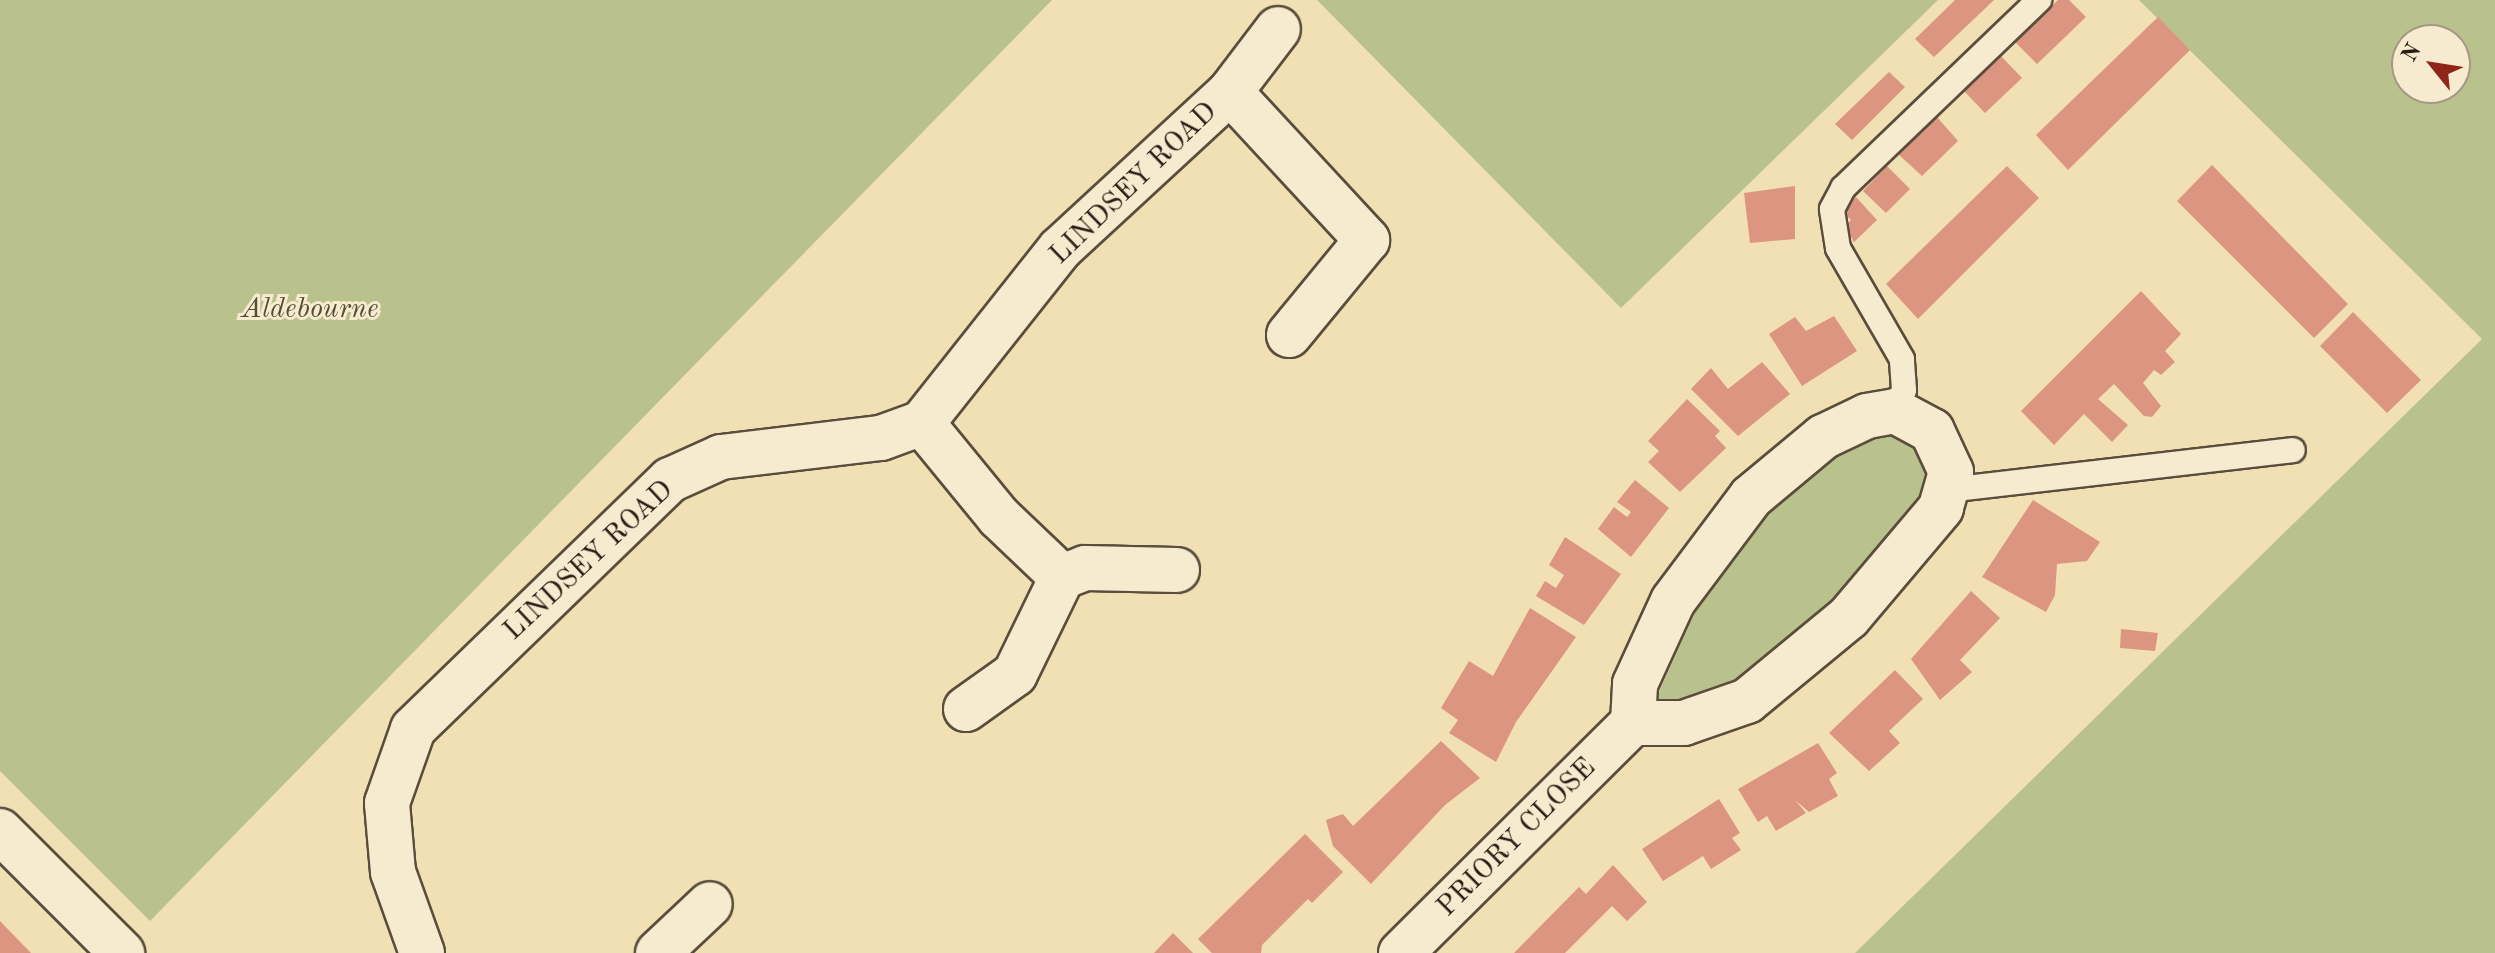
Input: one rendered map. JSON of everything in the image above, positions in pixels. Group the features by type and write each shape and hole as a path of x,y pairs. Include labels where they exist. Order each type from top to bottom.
{"street":[{"name":"LINDSEY ROAD","path":"422,953 393,872 387,803 413,729 670,480 721,457 881,438 922,423 1060,249 1230,92 1278,29"},
{"path":"1230,92 1367,240 1289,335"},
{"path":"1895,411 1932,431 1946,452 1948,490 1884,581 1802,660 1758,693 1728,711 1684,723 1633,723 1644,660 1714,539 1751,497 1823,437 1848,423 1895,411"},
{"path":"922,423 999,517 1062,577"},
{"path":"966,709 1015,674 1062,577 1085,568 1177,570"},
{"name":"PRIORY CLOSE","path":"1401,953 1633,723"},
{"path":"0,831 122,953"},
{"path":"658,953 710,904"}],"lane":[{"path":"1895,411 1904,390 1902,359 1838,248 1832,209 1843,188 2039,0"},
{"path":"1948,490 2293,450"}],"green space":[{"name":"Aldebourne","path":"0,0 1052,0 150,921 0,771"},
{"path":"1317,0 1938,0 1621,308"},
{"path":"2139,0 2495,0 2495,953 1855,953 2482,339"},
{"path":"1905,424 1945,478 1819,638 1680,713 1655,701 1710,579 1764,513 1863,432"}],"building":[{"path":"1955,0 1994,0 1934,57 1915,39"},
{"path":"2058,0 2069,0 2086,17 2037,64 2014,41"},
{"path":"2158,17 2190,50 2068,170 2036,135"},
{"path":"2000,55 2022,78 1985,113 1964,91"},
{"path":"1889,72 1905,87 1852,140 1835,124"},
{"path":"1937,117 1958,141 1922,176 1898,154"},
{"path":"2212,165 2348,304 2314,338 2177,201"},
{"path":"1887,166 1910,189 1886,213 1863,191"},
{"path":"2007,166 2039,198 1918,319 1886,284"},
{"path":"1795,186 1795,239 1750,243 1744,193"},
{"path":"1856,197 1877,220 1854,242 1845,227 1851,220 1842,211"},
{"path":"2141,291 2181,334 2165,351 2175,362 2161,375 2154,370 2143,383 2161,406 2152,417 2144,416 2114,384 2098,399 2128,425 2112,442 2084,414 2054,445 2021,411"},
{"path":"2353,312 2421,380 2387,413 2320,346"},
{"path":"1834,316 1857,351 1802,386 1769,334 1795,317 1806,331"},
{"path":"1762,362 1790,394 1738,436 1691,389 1711,368 1728,389"},
{"path":"1687,399 1720,431 1715,436 1726,448 1680,492 1648,462 1659,451 1648,441"},
{"path":"1635,480 1669,508 1631,557 1598,529 1614,507 1627,517 1631,512 1617,502"},
{"path":"2033,500 2100,542 2087,561 2057,564 2055,595 2046,612 1982,577"},
{"path":"1565,537 1621,574 1584,625 1536,596 1545,581 1556,588 1564,575 1549,565"},
{"path":"1971,591 2000,618 1960,660 1972,672 1940,700 1911,659"},
{"path":"1530,608 1576,637 1516,722 1496,762 1449,733 1458,720 1441,708 1469,661 1493,676"},
{"path":"2121,629 2158,633 2155,651 2120,648"},
{"path":"1895,670 1923,699 1889,731 1900,743 1869,771 1829,733"},
{"path":"1441,741 1480,778 1445,805 1371,884 1333,846 1326,820 1343,814 1353,826"},
{"path":"1818,743 1837,773 1829,779 1838,796 1809,812 1795,800 1806,813 1776,831 1767,816 1758,822 1738,789"},
{"path":"1719,799 1740,833 1732,838 1741,850 1711,869 1703,856 1663,881 1642,849"},
{"path":"1305,834 1343,872 1312,903 1308,899 1262,945 1261,953 1212,953 1198,939"},
{"path":"1613,865 1647,902 1627,921 1612,906 1565,953 1514,953 1579,887 1586,894"},
{"path":"0,921 31,953 0,953"},
{"path":"1173,933 1193,953 1154,953"}]}
